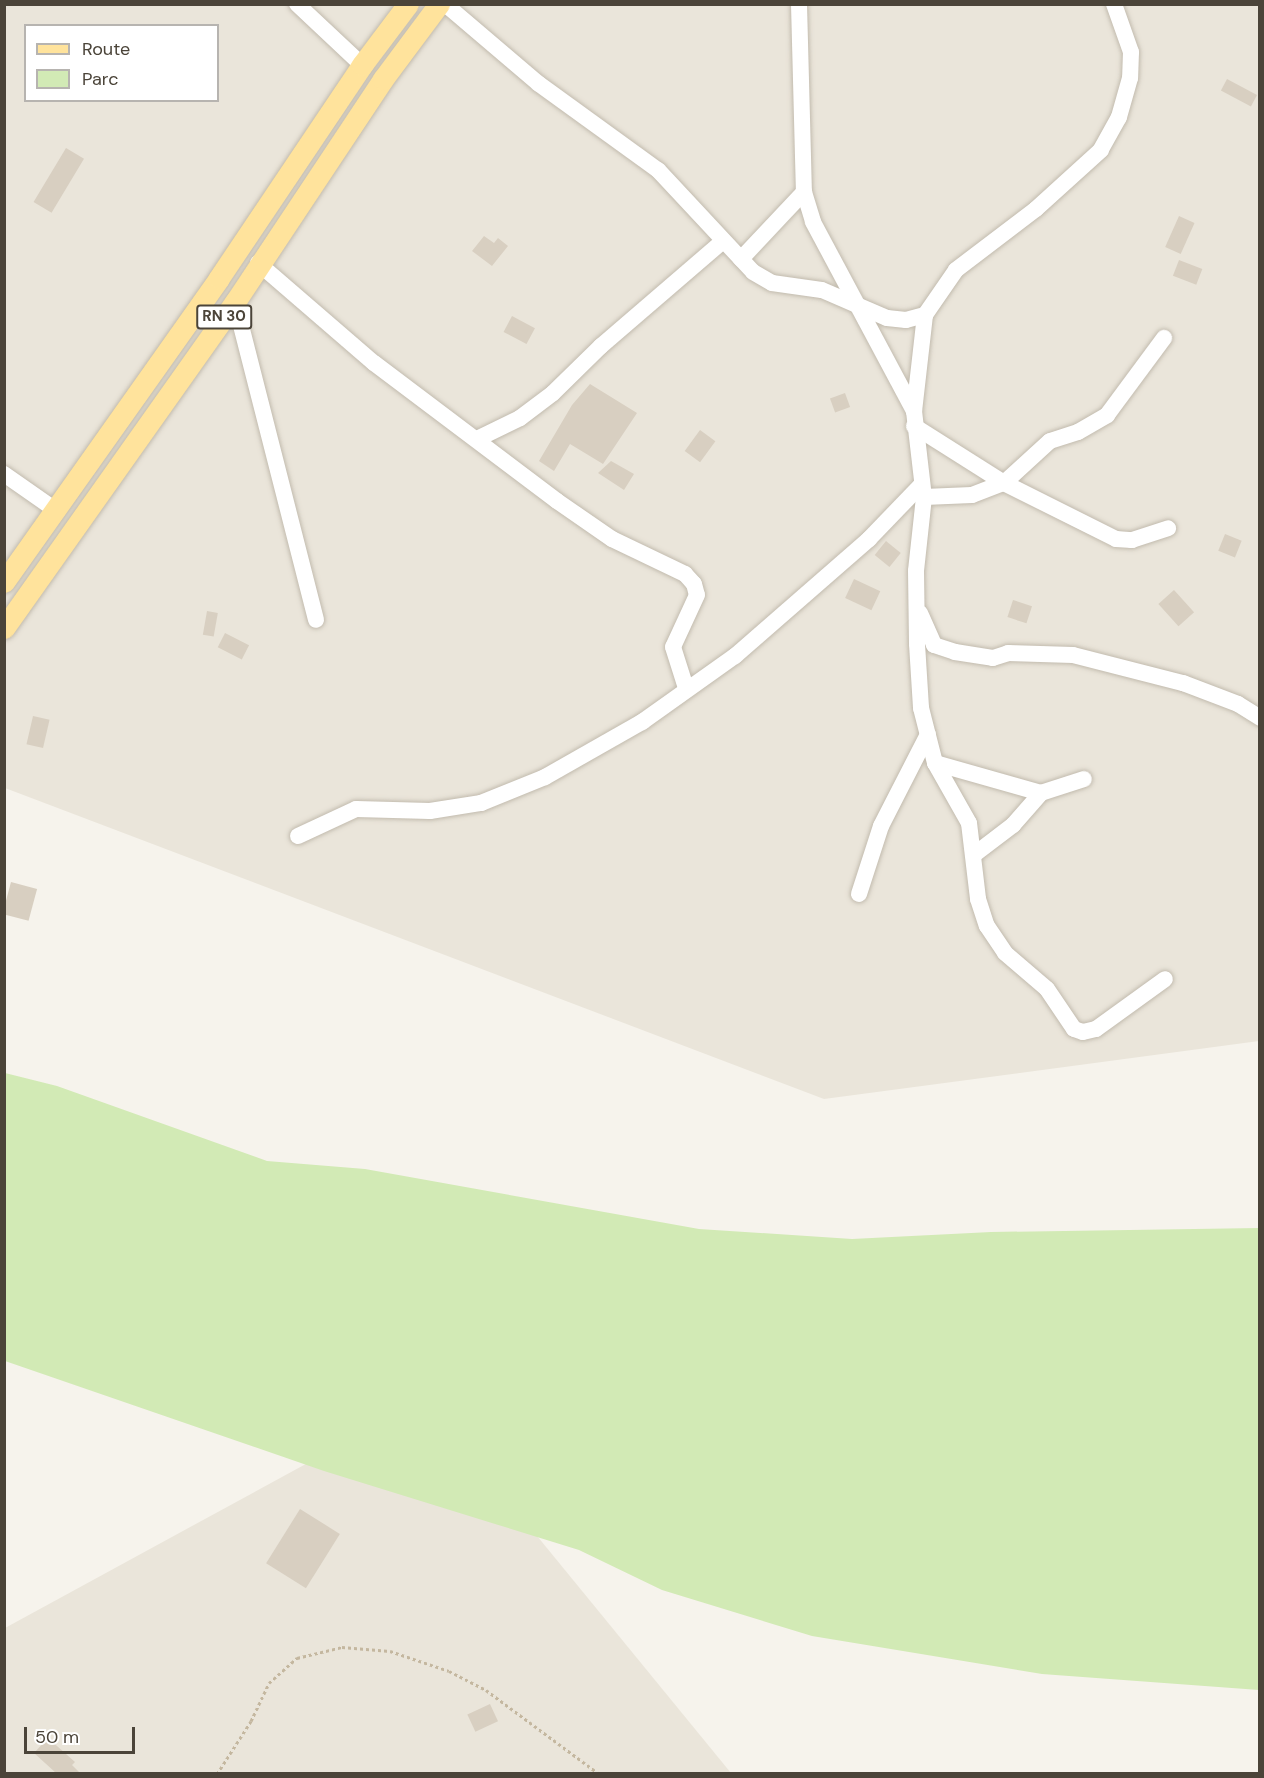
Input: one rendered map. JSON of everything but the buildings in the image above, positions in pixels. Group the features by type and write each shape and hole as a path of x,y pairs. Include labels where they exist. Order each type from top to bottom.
{"main road":[{"name":"RN 30","path":"4,582 57,511 362,65 408,4"},
{"name":"RN 30","path":"4,628 235,302 258,263 383,79 439,4"}],"street":[{"path":"297,4 362,65"},
{"path":"445,4 539,84 658,170 753,272 772,283 822,290 887,318 906,320 925,315"},
{"path":"799,4 804,192 813,222 914,418 1004,483 1116,539 1132,540 1168,528"},
{"path":"1114,4 1131,52 1130,78 1119,117 1101,150 1036,210 956,270 925,315 914,418 923,490 916,571 919,609 918,661 928,734 935,763 969,823 975,854 978,899 987,926 1005,953 1047,989 1074,1029 1083,1032 1096,1029 1165,979"},
{"path":"741,259 804,192"},
{"path":"477,439 520,418 553,393 601,346 723,241"},
{"path":"258,263 375,363 612,539 685,574 694,584 697,595 694,608 673,647 686,688"},
{"path":"235,302 316,620"},
{"path":"923,490 963,496 1004,483 1050,441 1078,432 1107,415 1164,338"},
{"path":"4,474 57,511"},
{"path":"298,836 356,809 430,811 481,803 545,777 642,722 686,688 735,656 923,490"},
{"path":"919,609 934,645"},
{"path":"918,661 934,645"},
{"path":"934,645 993,658 1008,652 1073,655 1183,683 1238,704 1260,718"},
{"path":"859,894 881,826 928,734"},
{"path":"935,763 1041,793"},
{"path":"975,854 1013,825 1041,793 1084,778"}],"path":[{"path":"217,1773 251,1721 269,1683 297,1658 342,1647 390,1651 458,1676 486,1690 599,1773"}],"shaded area":[{"path":"4,5 1259,5 1259,1041 824,1099 5,788"},
{"path":"425,1399 731,1773 5,1774 5,1628"}],"green space":[{"path":"5,1073 57,1086 267,1161 365,1169 699,1229 852,1239 991,1232 1259,1228 1259,1690 1042,1674 812,1636 662,1590 579,1550 324,1471 5,1361"}]}
